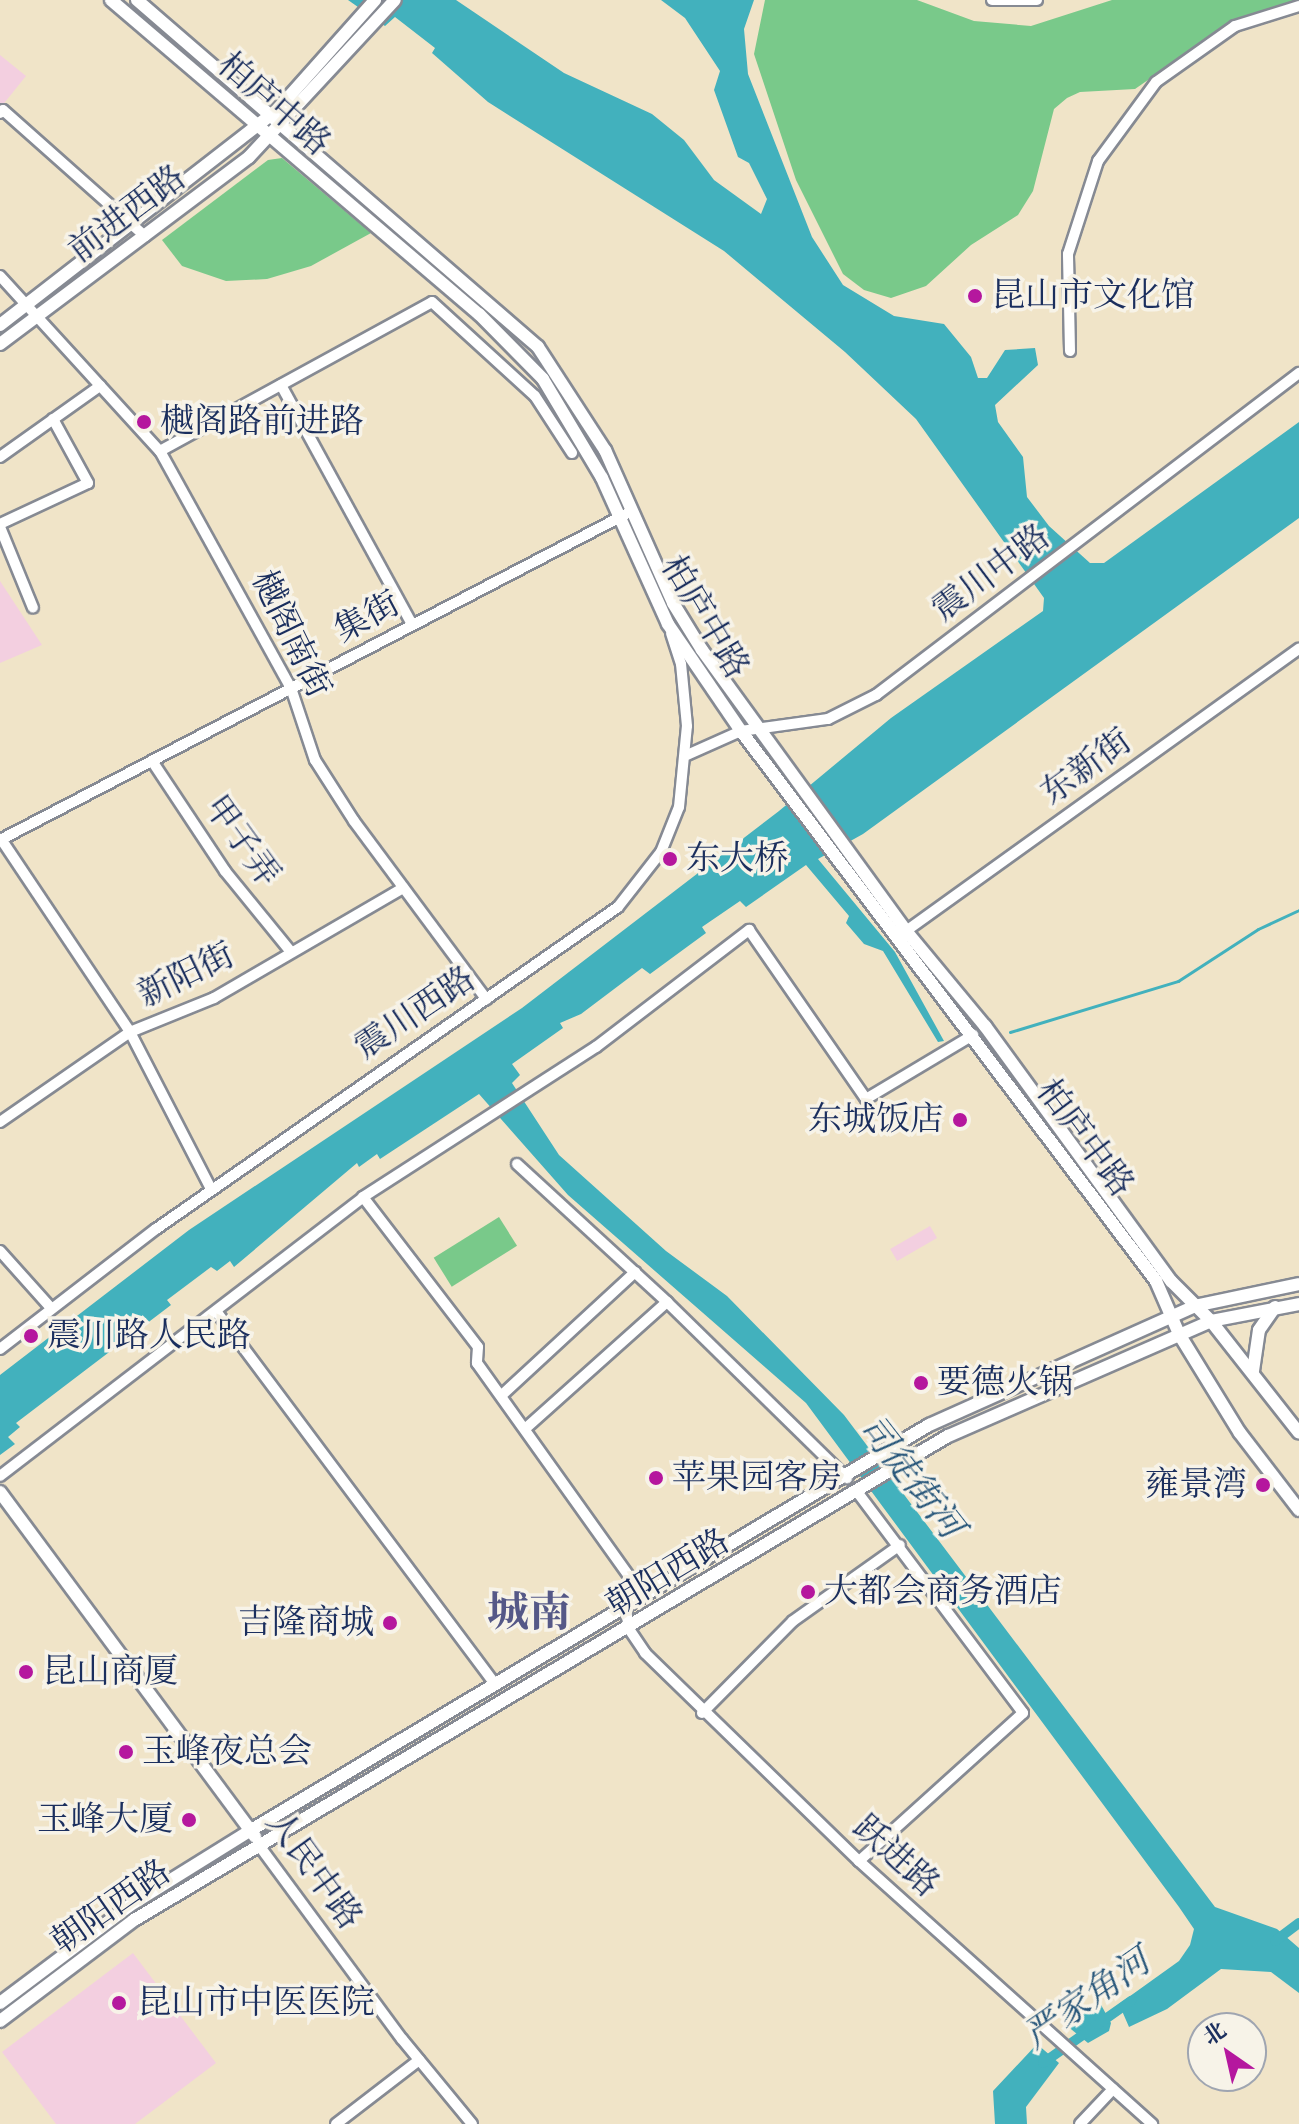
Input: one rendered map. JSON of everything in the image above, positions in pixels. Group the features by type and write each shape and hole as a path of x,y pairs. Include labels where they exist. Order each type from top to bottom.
{"main road":[{"name":"柏庐中路","path":"111,0 523,357 585,446 668,624 741,731 1156,1281 1179,1334 1240,1433 1299,1510"},
{"name":"柏庐中路","path":"137,0 538,347 605,450 685,625 906,931 985,1026 1171,1281 1211,1321 1299,1433"},
{"name":"前进西路","path":"0,325 133,225 272,114 375,0"},
{"name":"前进西路","path":"0,344 145,236 283,124 395,0"},
{"name":"朝阳西路","path":"0,2003 129,1906 251,1830 626,1610 929,1425 1195,1306 1299,1284"},
{"name":"朝阳西路","path":"0,2021 134,1920 258,1844 629,1629 948,1436 1211,1321 1299,1304"},
{"path":"1253,1371 1259,1330 1275,1307"},
{"name":"人民中路","path":"0,1492 251,1830 258,1844"}],"street":[{"path":"992,0 1037,0"},
{"path":"1070,351 1068,254 1098,161 1156,82 1235,26 1299,6"},
{"path":"0,113 3,110 145,236"},
{"name":"樾阁南街","path":"0,276 35,318 160,451 291,688 315,760 403,888 486,999"},
{"path":"160,451 432,302 535,396 572,453"},
{"name":"震川中路","path":"687,755 741,731 828,719 876,695 1299,373"},
{"path":"281,385 412,624"},
{"path":"0,457 100,386"},
{"path":"33,608 0,526 88,483 53,419"},
{"name":"集街","path":"1,840 618,517 633,512"},
{"name":"震川西路","path":"0,1349 211,1189 618,907 661,852 679,807 687,755 681,664 668,624"},
{"name":"东新街","path":"906,931 1299,649"},
{"name":"甲子弄","path":"152,761 225,871 291,952"},
{"path":"1,840 130,1032 211,1189"},
{"name":"新阳街","path":"0,1122 130,1032 214,998 403,888"},
{"path":"0,1476 363,1197 532,1091 749,930 866,1099 973,1035"},
{"path":"517,1164 850,1476"},
{"path":"363,1197 478,1347 477,1363 503,1394 637,1587 626,1610 629,1629"},
{"path":"0,1251 51,1308"},
{"path":"503,1394 635,1272"},
{"path":"526,1428 667,1302"},
{"path":"216,1311 496,1685"},
{"path":"859,1861 1023,1713 861,1491"},
{"path":"702,1713 793,1621 900,1545"},
{"name":"跃进路","path":"629,1629 702,1713 859,1861 1152,2124"},
{"name":"人民中路","path":"258,1844 419,2060 472,2124"},
{"path":"336,2124 419,2060"},
{"path":"1080,2124 1113,2089"}],"shaded area":[{"path":"0,55 26,76 1,107 0,105"},
{"path":"0,581 42,645 0,663"},
{"path":"930,1226 937,1238 897,1261 890,1249"},
{"name":"昆山市中医医院","path":"133,1953 216,2063 135,2124 56,2124 2,2052"}],"green space":[{"path":"765,0 917,0 974,21 1031,26 1112,0 1299,0 1230,23 1135,89 1080,92 1067,98 1054,109 1033,191 1018,215 971,245 926,286 891,298 864,290 843,274 796,180 754,54"},
{"path":"282,158 371,233 311,266 267,279 226,281 182,266 162,240 268,160"},
{"path":"499,1217 517,1246 452,1287 434,1258"}],"water":[{"path":"348,0 456,0 564,73 652,114 684,140 714,180 761,214 767,199 749,163 738,157 714,90 720,71 685,18 661,0 754,0 744,29 748,74 812,237 843,285 894,316 944,324 971,357 978,378 987,378 1005,350 1035,348 1038,365 995,405 998,422 1023,457 1027,497 1049,526 1090,563 1104,563 1299,422 1299,518 863,834 818,859 895,952 944,1041 938,1042 883,951 864,944 846,923 849,916 806,865 746,907 740,901 702,927 706,933 650,974 642,968 581,1014 560,1023 563,1028 512,1064 520,1075 512,1083 559,1155 666,1251 727,1296 844,1415 1215,1907 1277,1929 1299,1948 1299,1993 1271,1972 1221,1969 1167,2009 1129,2027 1119,2004 1179,1961 1190,1945 1194,1929 1179,1907 806,1403 568,1195 479,1094 380,1159 377,1154 359,1167 357,1163 234,1267 230,1261 217,1271 211,1267 167,1300 171,1305 16,1423 20,1427 8,1437 15,1444 0,1455 0,1375 189,1230 522,1008 779,811 891,718 1043,611 1044,598 916,419 845,352 724,251 488,102 432,53 435,48 395,17 385,26"},
{"path":"1100,2003 1111,2023 1109,2031 1088,2043 1066,2025"},
{"path":"1037,2044 1059,2063 1026,2107 1027,2124 995,2124 993,2091"}],"waterway":[{"path":"1010,1032 1178,981 1258,929 1299,910"},
{"path":"1275,1941 1299,1923"},
{"name":"严家角河","path":"1043,2063 1131,2001"}],"place":[{"name":"昆山市文化馆","path":"975,296"},
{"name":"樾阁路前进路","path":"144,422"},
{"name":"东大桥","path":"670,859"},
{"name":"东城饭店","path":"960,1120"},
{"name":"震川路人民路","path":"31,1336"},
{"name":"要德火锅","path":"921,1383"},
{"name":"苹果园客房","path":"656,1478"},
{"name":"雍景湾","path":"1263,1485"},
{"name":"大都会商务酒店","path":"808,1592"},
{"name":"吉隆商城","path":"390,1623"},
{"name":"昆山商厦","path":"26,1672"},
{"name":"玉峰夜总会","path":"126,1752"},
{"name":"玉峰大厦","path":"189,1820"},
{"name":"昆山市中医医院","path":"119,2003"}],"district":[{"name":"城南","path":"529,1613"}],"water label":[{"name":"司徒街河","path":"911,1477"}]}
